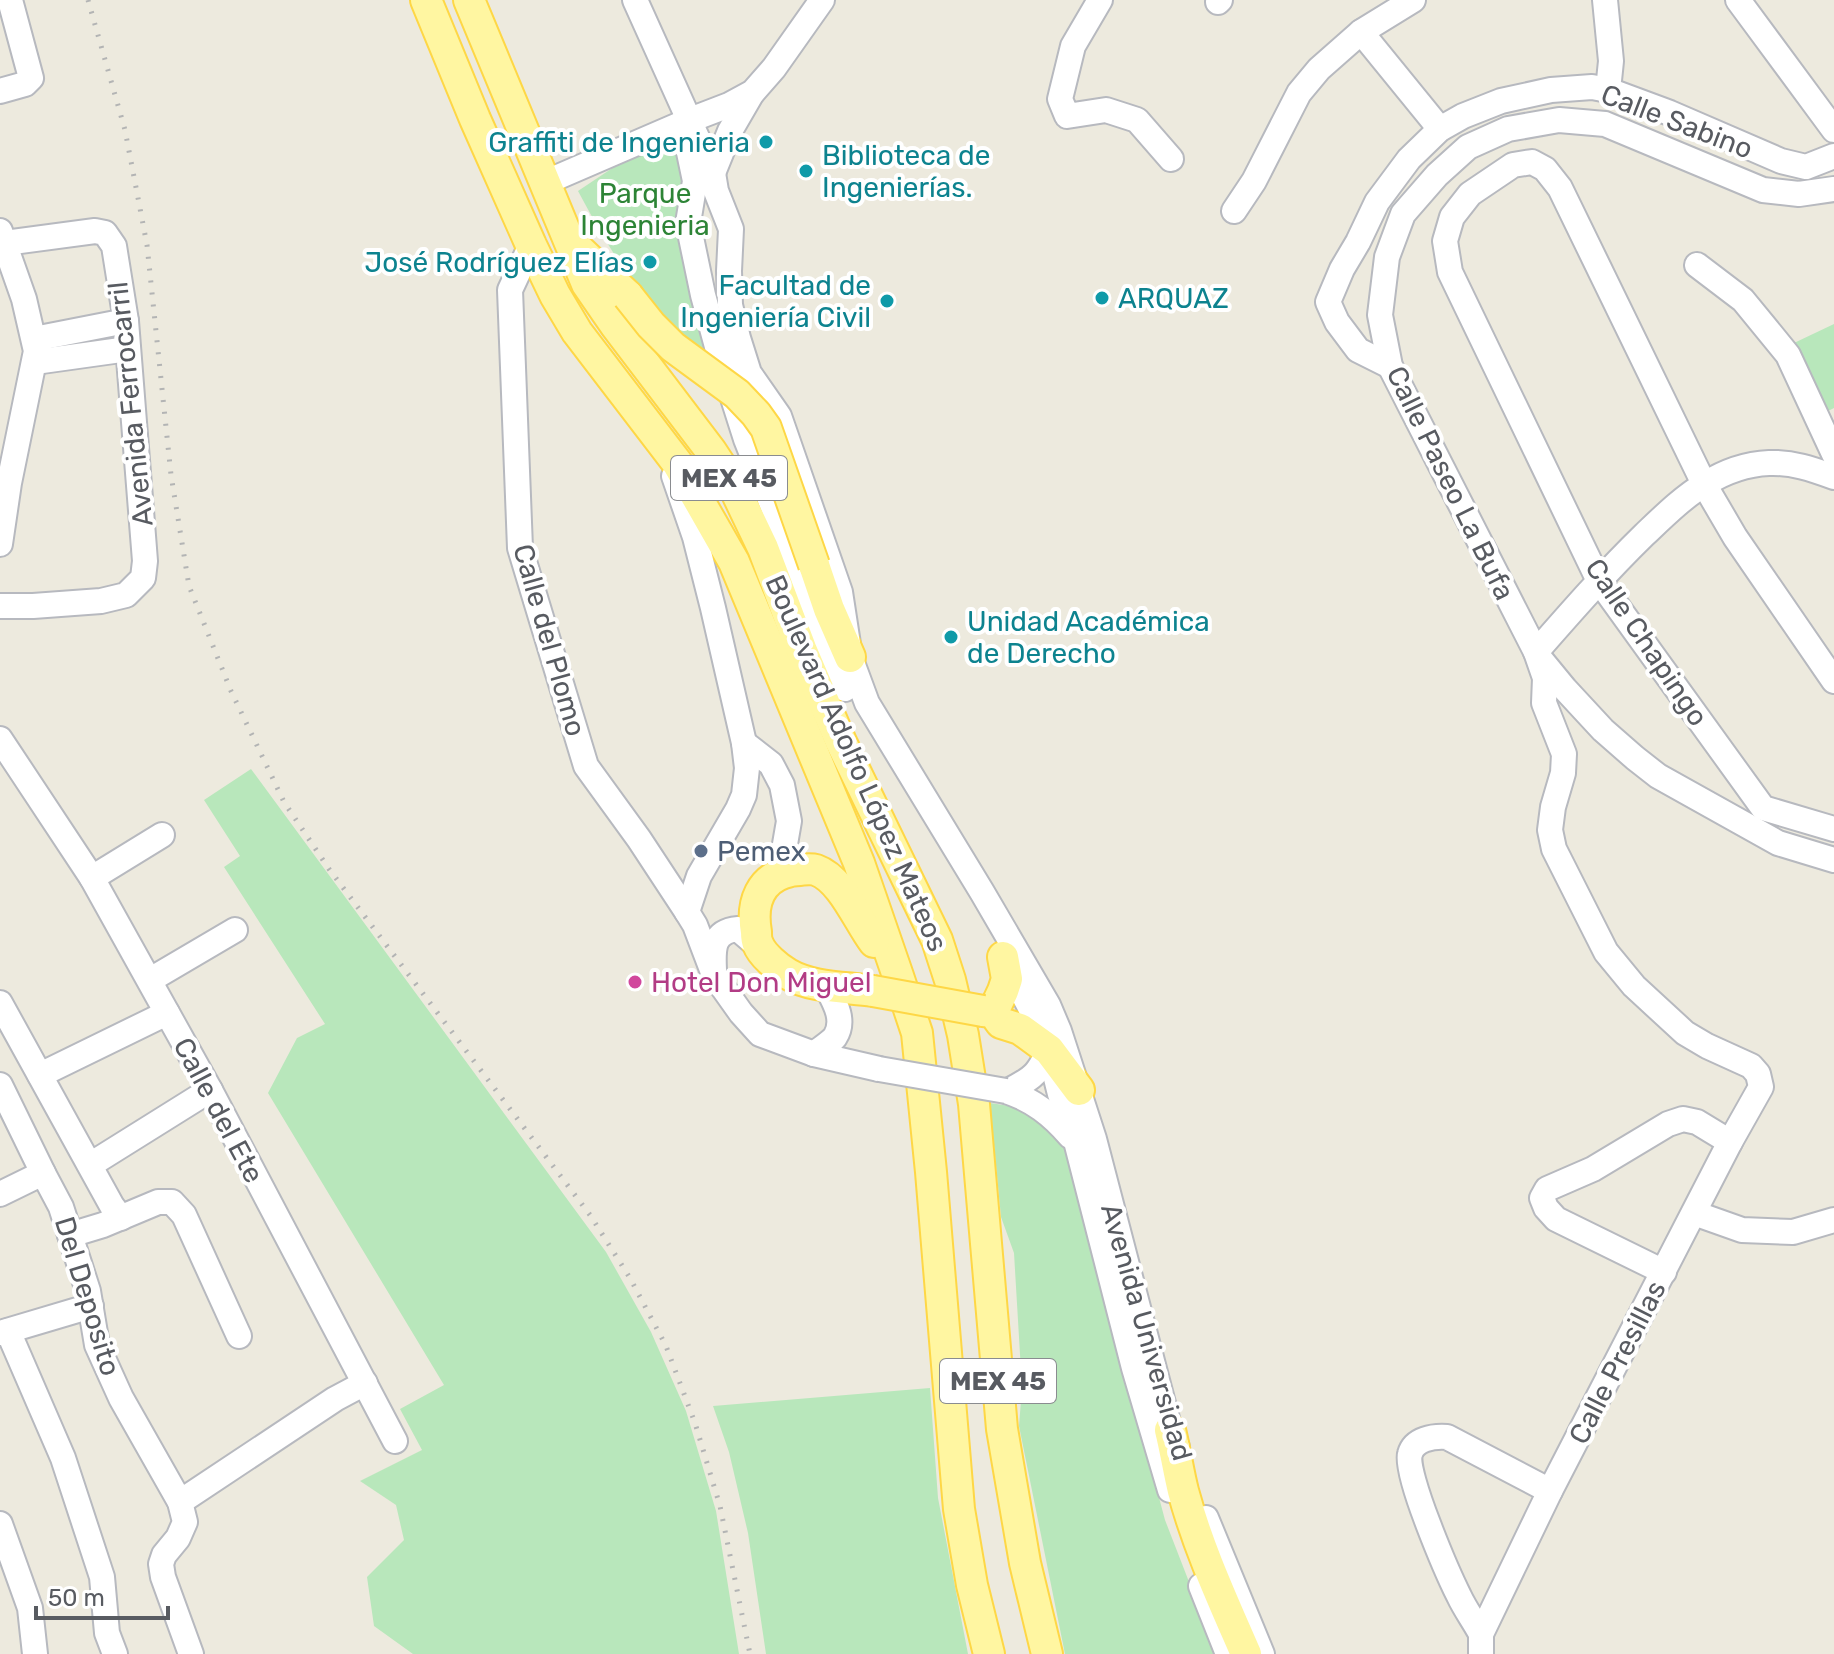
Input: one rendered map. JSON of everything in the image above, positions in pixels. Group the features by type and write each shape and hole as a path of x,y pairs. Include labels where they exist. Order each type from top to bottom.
{"main road":[{"name":"Boulevard Adolfo López Mateos","path":"426,0 475,119 555,295 577,332 678,464 734,562 859,863 886,983"},
{"name":"Boulevard Adolfo López Mateos","path":"469,0 587,284 732,483 763,548 830,716 937,940 963,1035 974,1104 1002,1429 1025,1563 1047,1654"},
{"path":"566,238 628,296 673,347 737,394 766,428 829,609 850,657"},
{"path":"886,983 866,931 830,879 815,870 780,873 758,893 753,918 758,946 789,975 826,986 886,983 988,1012 1001,1023 1054,1040 1079,1090"},
{"path":"988,1012 1003,991 1007,979 1003,957"},
{"name":"MEX 45","path":"886,983 917,1033 959,1509 972,1585 989,1654"},
{"path":"1170,1430 1193,1521 1246,1654"}],"street":[{"path":"0,91 25,84 31,78 10,0"},
{"path":"627,0 713,173 716,191 731,229 730,305 749,373 779,416 840,592 850,657 867,703 982,892 1040,1008"},
{"path":"635,0 686,122 695,181 688,223 719,354 746,439 849,699 1003,957 1040,1008"},
{"path":"713,173 730,131 753,92 774,68 822,0"},
{"path":"1100,0 1073,46 1060,99 1067,116 1106,110 1137,120 1171,159"},
{"path":"1605,0 1611,61 1608,90"},
{"path":"1738,0 1834,130"},
{"path":"1234,211 1254,181 1299,93 1319,69 1397,4"},
{"path":"1361,32 1440,129"},
{"name":"Calle Sabino","path":"1390,366 1358,350 1337,322 1328,302 1377,202 1409,159 1440,129 1463,116 1501,101 1551,90 1592,87 1670,113 1781,161 1806,167 1834,156"},
{"path":"544,183 753,92"},
{"name":"Calle Paseo La Bufa","path":"1536,652 1390,366 1380,315 1387,257 1403,214 1437,175 1468,147 1508,129 1559,120 1605,124 1763,190 1799,194 1834,189"},
{"name":"Calle Chapingo","path":"1704,484 1560,188 1545,169 1532,162 1513,165 1470,194 1452,217 1445,241 1450,272 1599,581 1763,808 1834,829"},
{"name":"Avenida Ferrocarril","path":"0,606 101,601 126,595 143,578 145,561 126,321 114,246 105,233 95,231 3,237"},
{"path":"0,544 34,350 24,299 3,237"},
{"name":"Calle del Plomo","path":"531,245 510,290 520,548 586,766 687,912"},
{"path":"1697,265 1743,300 1788,355 1834,454"},
{"path":"703,295 730,305"},
{"path":"34,350 126,321"},
{"path":"34,350 128,349"},
{"name":"Boulevard Adolfo López Mateos","path":"664,447 695,537 744,743 747,776 738,809 699,876 687,912"},
{"path":"1834,477 1789,463 1768,463 1745,466 1704,484 1667,513 1599,581 1536,652 1603,730 1658,776 1778,843 1834,860"},
{"path":"1704,484 1735,537 1834,681"},
{"name":"Calle Presillas","path":"1481,1644 1550,1491 1761,1087 1758,1074 1751,1066 1685,1033 1634,986 1606,952 1580,902 1554,849 1550,830 1563,773 1564,754 1544,703 1545,678 1536,652"},
{"name":"Calle del Ete","path":"0,739 92,878 150,980 161,1016"},
{"path":"744,743 771,764 782,785 789,821 780,873"},
{"name":"Calle del Ete","path":"32,786 44,819 161,1016 210,1090 395,1441"},
{"path":"92,878 162,835"},
{"path":"687,912 714,975 760,1034 814,1054 879,1069 1007,1091 1039,1106 1056,1119 1077,1145"},
{"path":"714,975 713,948 728,930 738,929 758,946"},
{"path":"150,980 235,930"},
{"path":"814,1054 835,1036 840,1020 837,1005 826,986"},
{"path":"0,1003 121,1218"},
{"name":"Avenida Universidad","path":"1040,1008 1054,1040 1060,1094 1077,1145 1134,1368 1191,1561 1228,1654"},
{"path":"40,1075 161,1016"},
{"path":"1007,1091 1026,1082 1038,1071 1054,1040"},
{"path":"90,1165 210,1090"},
{"name":"Avenida Universidad","path":"1079,1090 1170,1430 1262,1654"},
{"name":"Del Deposito","path":"2,1095 61,1207 88,1291 97,1345 121,1398 180,1502"},
{"path":"1664,1272 1556,1219 1542,1198 1547,1189 1593,1169 1668,1124 1683,1119 1697,1122 1730,1142"},
{"path":"0,1194 43,1173"},
{"path":"70,1235 158,1202 172,1202 184,1215 239,1336"},
{"path":"1694,1213 1742,1230 1793,1232 1834,1220"},
{"path":"91,1306 4,1332 68,1472 102,1577 111,1643"},
{"path":"191,1654 161,1564 185,1522 180,1502 335,1399 365,1383"},
{"path":"1481,1644 1459,1597 1411,1474 1411,1450 1426,1438 1447,1437 1550,1491"},
{"path":"0,1524 30,1608 35,1654"}],"green space":[{"name":"Parque Ingenieria","path":"680,123 725,376 676,333 642,295 578,191"},
{"path":"1834,324 1834,408 1824,413 1794,343"},
{"path":"251,769 606,1252 651,1332 686,1411 716,1511 739,1654 413,1654 374,1626 367,1577 404,1540 396,1505 360,1481 422,1450 400,1409 444,1385 268,1093 297,1038 325,1024 224,867 240,856 204,800"},
{"path":"990,1103 1023,1108 1065,1145 1165,1520 1217,1654 1065,1654 1019,1426 1022,1388 1014,1253 1001,1217"},
{"path":"930,1388 938,1498 968,1654 766,1654 748,1533 729,1452 713,1406"}],"railway":[{"path":"88,0 125,130 147,245 171,475 189,586 231,691 284,802 329,869 590,1215 630,1278 666,1346 695,1423 720,1506 750,1654"}],"place":[{"name":"Graffiti de Ingenieria","path":"766,142"},
{"name":"Biblioteca de Ingenierías.","path":"806,171"},
{"name":"José Rodríguez Elías","path":"650,262"},
{"name":"ARQUAZ","path":"1102,298"},
{"name":"Facultad de Ingeniería Civil","path":"887,301"},
{"name":"Unidad Académica de Derecho","path":"951,637"},
{"name":"Pemex","path":"701,851"},
{"name":"Hotel Don Miguel","path":"635,982"}]}
